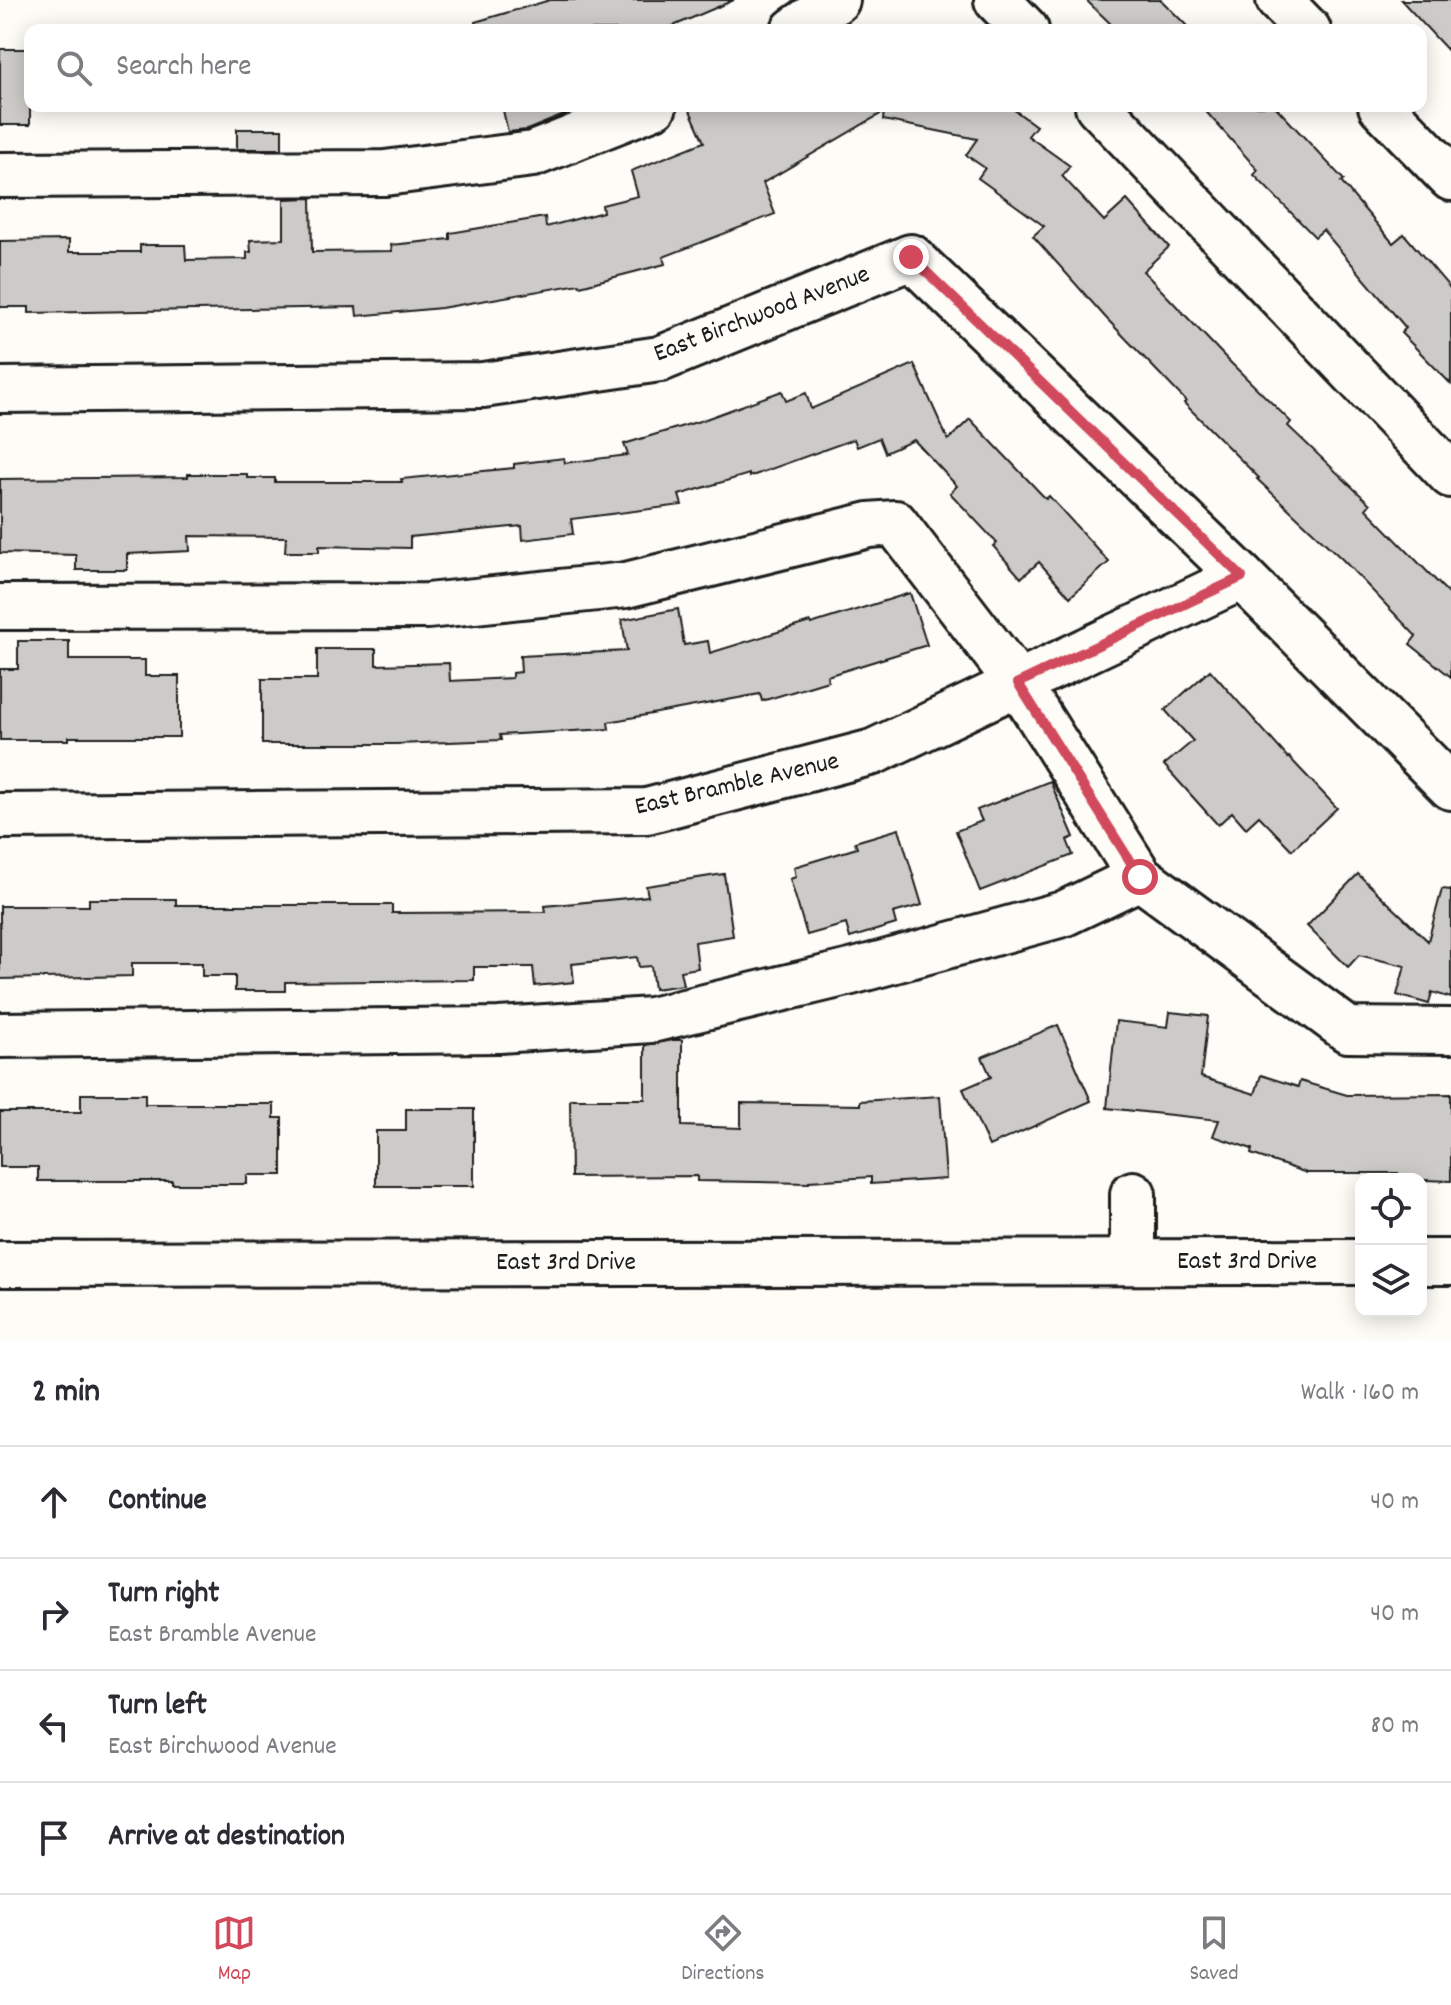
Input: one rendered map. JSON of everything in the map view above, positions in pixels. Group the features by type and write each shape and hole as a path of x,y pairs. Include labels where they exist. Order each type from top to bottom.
{"street":[{"path":"803,24 837,0"},
{"path":"997,0 1020,24"},
{"path":"1279,0 1302,24"},
{"path":"0,175 385,173 533,154 639,112"},
{"path":"1104,112 1451,475"},
{"path":"1387,112 1451,178"},
{"name":"East Birchwood Avenue","path":"0,390 483,385 660,359 911,257 1242,577 1451,787"},
{"path":"0,607 427,606 626,585 869,525 895,523 1018,683 1140,877 1348,1030 1451,1031"},
{"name":"East Bramble Avenue","path":"0,816 647,811 873,752 1242,577"},
{"path":"0,1035 499,1030 651,1020 851,972 1063,914 1140,877"},
{"path":"1133,1194 1133,1262"},
{"name":"East 3rd Drive","path":"0,1264 1355,1262"},
{"path":"1427,1262 1451,1262"}],"building":[{"path":"550,0 734,0 678,24 475,22"},
{"path":"1086,0 1161,0 1185,24 1111,24"},
{"path":"1401,0 1451,0 1451,54 1427,28 1427,24 1423,24"},
{"path":"0,49 24,49 24,112 30,112 30,125 0,125"},
{"path":"503,112 571,112 527,130 508,132"},
{"path":"691,112 884,112 763,183 775,214 663,257 665,264 580,286 441,308 357,316 356,307 29,313 29,307 0,307 0,241 69,240 69,252 140,252 140,245 185,245 186,260 247,259 247,252 251,252 250,240 284,239 284,199 311,198 312,252 392,251 391,245 450,239 450,233 545,217 546,227 603,212 602,205 638,196 631,171 704,142"},
{"path":"884,112 1017,112 1036,126 1028,136 1070,166 1062,176 1104,221 1127,200 1169,247 1143,271 1291,422 1288,426 1370,504 1366,509 1451,596 1451,677 1410,644 1416,636 1342,559 1257,479 1106,318 1033,236 1044,226 978,178 985,168 966,155 977,139 883,120"},
{"path":"1206,112 1281,112 1344,180 1341,182 1393,243 1404,234 1451,289 1451,384 1401,333 1406,328 1323,230 1315,237 1254,175 1258,170"},
{"path":"237,129 282,129 282,149 237,149"},
{"path":"914,364 948,440 970,419 1046,499 1049,496 1109,562 1070,597 1039,562 1021,578 993,546 997,543 950,493 957,486 914,440 885,453 879,438 857,447 854,439 749,477 749,474 679,495 682,505 571,519 573,534 523,540 522,526 410,537 410,548 319,546 319,552 285,552 286,537 189,536 190,551 127,554 127,570 76,570 76,555 0,553 0,479 247,474 247,478 275,478 275,482 402,482 401,479 514,468 514,464 564,458 565,463 628,455 624,444 782,391 786,401 806,393 811,409"},
{"path":"910,593 927,645 827,676 828,681 762,701 760,694 608,722 609,729 500,735 501,740 262,744 262,679 317,679 317,649 376,649 376,665 449,663 450,681 512,678 512,673 521,672 520,656 627,651 622,620 678,609 684,645 708,641 710,653"},
{"path":"18,641 69,641 69,660 145,660 145,676 179,676 179,737 0,740 0,669 18,669"},
{"path":"1210,670 1337,808 1292,850 1259,816 1246,828 1232,812 1218,825 1164,765 1193,741 1165,710"},
{"path":"1050,781 1074,837 1067,840 1073,855 980,891 956,831 982,821 977,810"},
{"path":"899,829 922,905 893,913 896,924 850,938 846,924 807,935 790,879 796,877 794,867 857,848 855,842"},
{"path":"724,874 733,936 695,942 698,968 680,971 683,985 654,989 651,966 639,967 637,957 572,964 574,982 535,986 533,967 474,967 474,980 285,982 285,991 235,991 235,976 202,976 202,963 132,963 132,976 0,979 0,906 89,906 89,899 176,899 176,905 392,905 392,913 546,912 545,906 648,896 646,886"},
{"path":"1358,874 1428,941 1442,889 1451,890 1451,998 1432,992 1429,1004 1397,995 1405,966 1359,955 1348,967 1307,926"},
{"path":"1170,1012 1208,1016 1201,1077 1255,1094 1261,1075 1298,1087 1300,1081 1347,1095 1451,1094 1451,1181 1427,1180 1427,1173 1307,1173 1251,1154 1252,1149 1213,1136 1219,1120 1107,1108 1116,1021 1168,1027"},
{"path":"1058,1025 1091,1101 989,1146 963,1089 991,1077 982,1057"},
{"path":"682,1040 682,1126 741,1128 741,1103 860,1105 860,1101 940,1096 946,1179 871,1184 871,1177 809,1183 697,1181 697,1176 571,1177 570,1099 645,1099 645,1045"},
{"path":"81,1094 145,1094 145,1104 274,1104 274,1118 282,1118 282,1175 247,1175 247,1184 38,1181 38,1167 0,1167 0,1112 81,1112"},
{"path":"406,1109 474,1109 474,1186 376,1186 376,1131 406,1131"}],"route":[{"path":"911,257 1242,577 1018,683 1140,877"}]}
